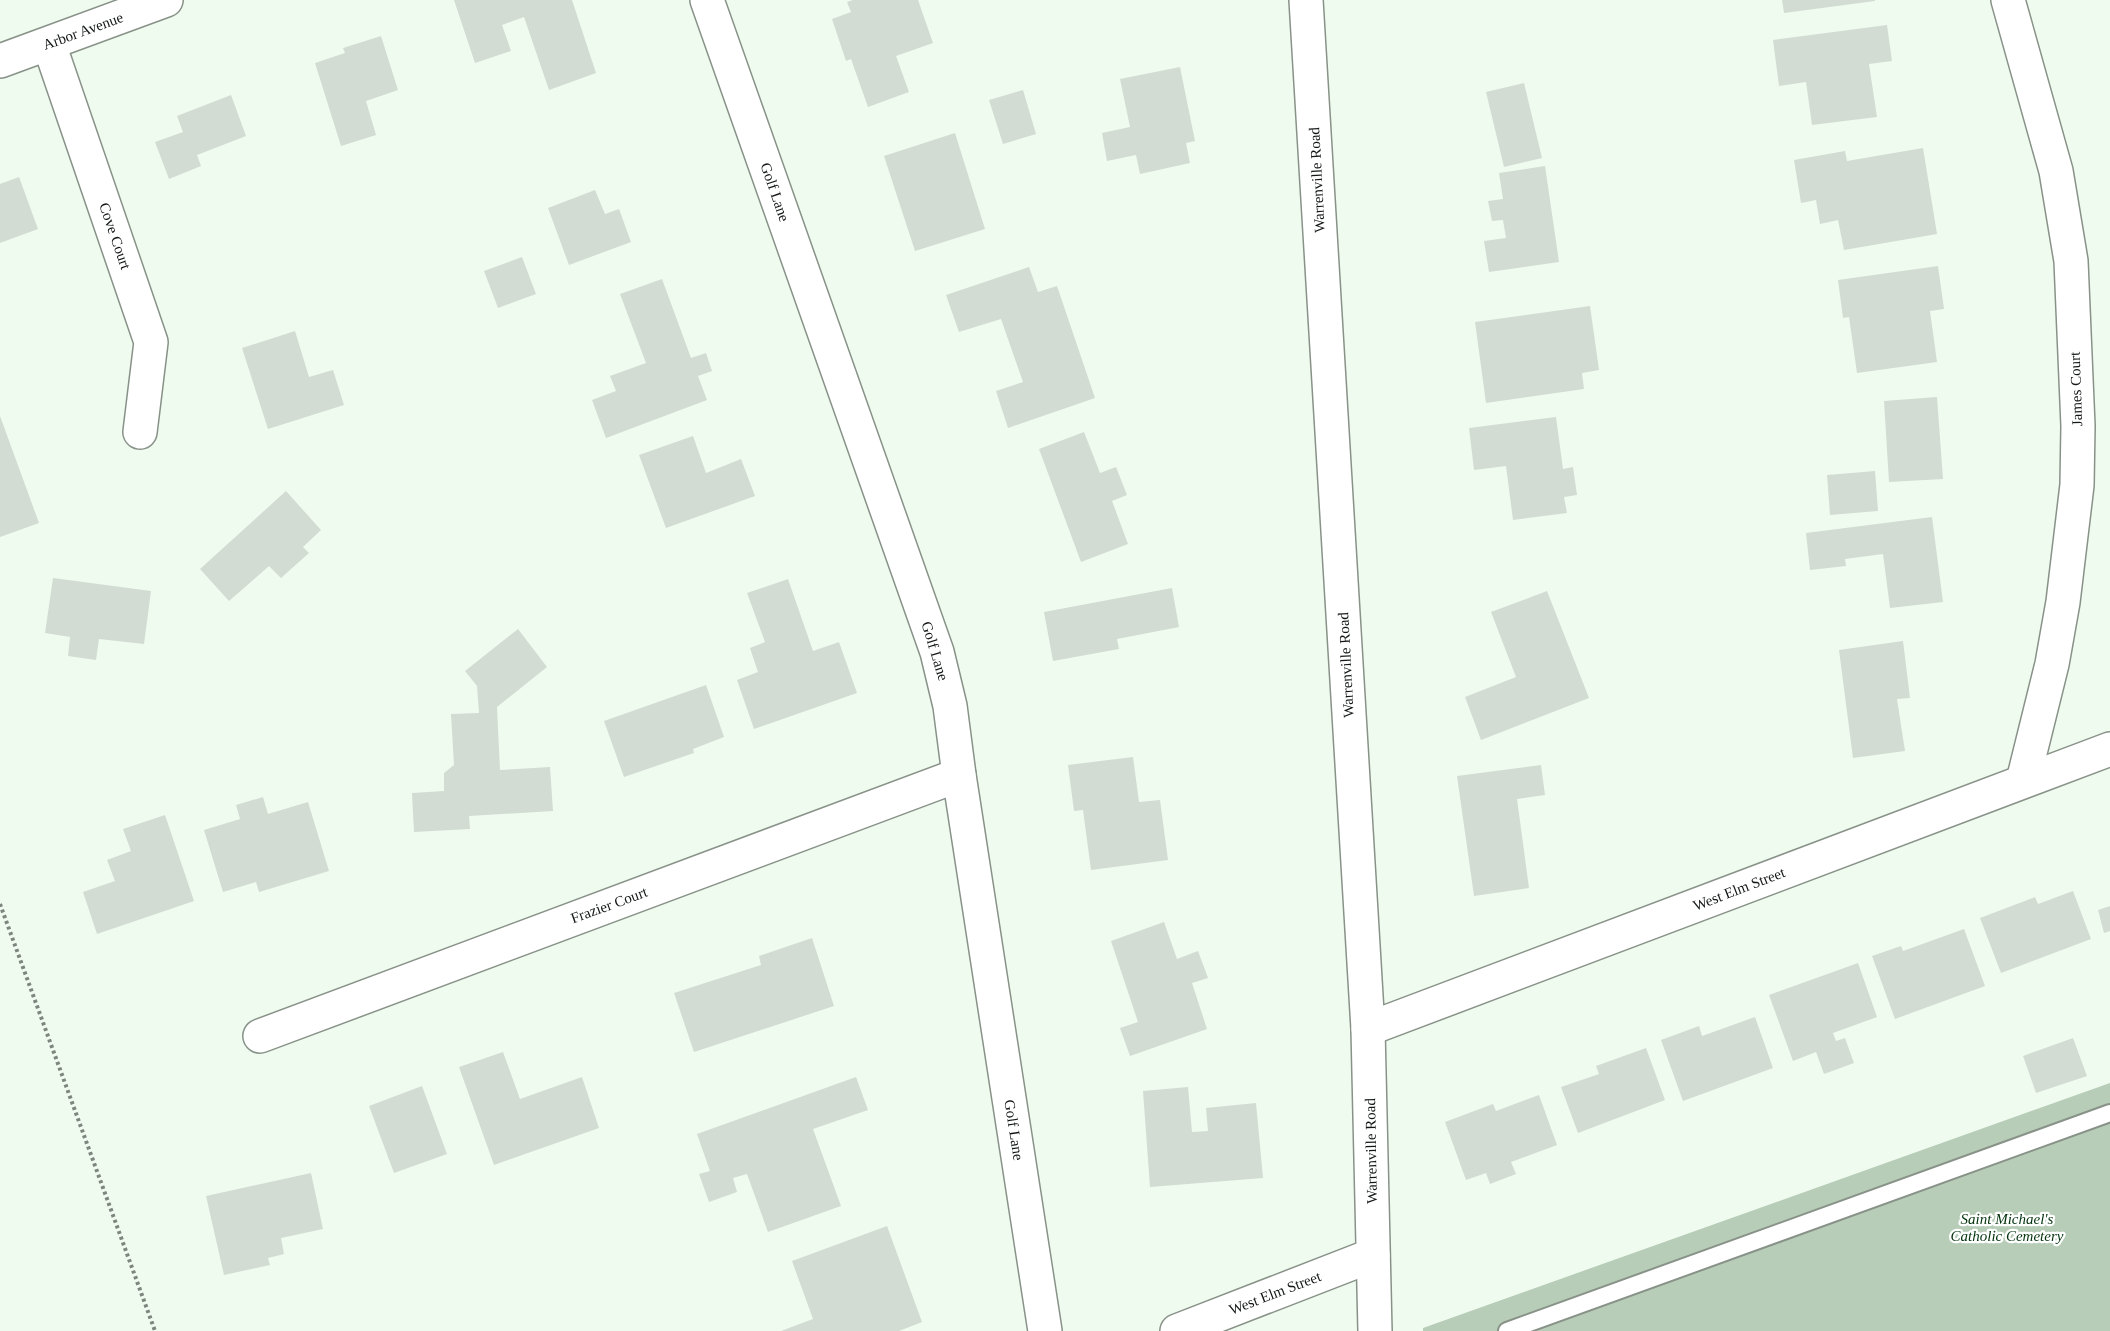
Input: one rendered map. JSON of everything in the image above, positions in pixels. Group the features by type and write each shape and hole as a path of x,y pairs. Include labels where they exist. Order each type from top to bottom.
{"street":[{"name":"Arbor Avenue","path":"0,61 166,0"},
{"name":"Golf Lane","path":"707,0 937,652 950,706 1045,1331"},
{"name":"Warrenville Road","path":"1306,0 1368,1029 1375,1331"},
{"name":"James Court","path":"2008,0 2056,171 2071,261 2078,426 2078,485 2063,602 2052,664 2024,781"},
{"name":"Cove Court","path":"49,44 151,342 140,432"},
{"name":"West Elm Street","path":"1368,1029 2110,749"},
{"name":"Frazier Court","path":"260,1036 959,775"},
{"name":"West Elm Street","path":"1177,1331 1373,1255"}],"lane":[{"path":"1507,1331 2110,1113"}],"path":[{"path":"0,904 154,1331"}],"green space":[{"name":"Saint Michael's Catholic Cemetery","path":"2110,1083 2110,1331 1423,1331 1423,1328"}],"building":[{"path":"454,0 572,0 596,73 549,90 524,17 502,25 511,51 475,63"},
{"path":"853,0 918,0 933,43 896,56 909,92 868,107 851,59 846,61 832,19 851,12 847,2"},
{"path":"1782,0 1875,0 1875,1 1784,13"},
{"path":"1887,25 1892,61 1869,64 1877,117 1812,125 1806,82 1779,86 1773,40"},
{"path":"381,36 398,90 366,101 376,135 341,146 315,63 345,53 343,48"},
{"path":"1180,67 1195,141 1186,143 1190,163 1140,174 1136,155 1107,161 1102,133 1130,127 1120,79"},
{"path":"1524,83 1542,158 1504,167 1486,92"},
{"path":"1023,90 1036,134 1003,144 989,100"},
{"path":"231,95 246,136 197,155 201,166 169,179 155,142 183,132 177,116"},
{"path":"955,133 985,229 915,251 884,156"},
{"path":"1923,148 1937,234 1844,250 1838,220 1820,224 1816,200 1801,203 1794,160 1845,151 1847,161"},
{"path":"1545,166 1559,262 1489,272 1484,241 1506,238 1503,220 1492,221 1488,201 1503,199 1499,173"},
{"path":"19,177 38,229 0,243 0,184"},
{"path":"595,190 605,214 619,209 631,242 569,265 548,208"},
{"path":"522,257 536,294 498,308 484,271"},
{"path":"1938,266 1944,309 1930,311 1937,362 1857,373 1849,317 1843,318 1838,280"},
{"path":"1029,267 1038,292 1057,286 1095,398 1008,428 996,391 1023,382 1001,319 959,332 946,295"},
{"path":"662,279 691,358 706,353 712,371 698,376 707,400 606,438 592,400 616,391 610,376 646,363 620,294"},
{"path":"1590,306 1599,370 1582,373 1584,389 1486,403 1475,322"},
{"path":"295,331 309,377 333,370 344,405 268,429 242,348"},
{"path":"1937,397 1943,479 1889,482 1884,401"},
{"path":"0,416 39,523 0,537"},
{"path":"1556,417 1563,469 1573,467 1577,495 1564,497 1567,513 1513,520 1506,466 1474,470 1469,428"},
{"path":"1084,432 1100,473 1116,467 1127,495 1112,501 1128,544 1081,562 1039,449"},
{"path":"693,436 706,473 741,459 755,496 666,528 639,455"},
{"path":"1875,471 1878,511 1830,515 1827,475"},
{"path":"286,491 321,530 303,547 309,553 281,578 269,566 229,601 200,569"},
{"path":"1932,517 1943,602 1890,608 1883,554 1845,559 1846,566 1810,570 1806,533"},
{"path":"53,578 151,591 144,644 99,639 96,660 68,656 70,637 45,633"},
{"path":"788,579 813,651 839,642 857,693 754,729 737,680 758,672 750,648 765,642 747,593"},
{"path":"1172,588 1179,627 1117,639 1119,649 1053,661 1044,612"},
{"path":"1547,591 1589,698 1481,740 1465,697 1516,677 1491,612"},
{"path":"518,629 547,667 497,707 500,770 550,767 553,811 469,816 470,829 414,832 412,793 444,791 444,773 454,765 451,714 479,713 477,686 465,671"},
{"path":"1903,641 1910,698 1897,699 1905,751 1853,758 1839,650"},
{"path":"706,685 724,737 693,749 694,753 624,777 604,721"},
{"path":"1133,757 1139,802 1160,800 1168,860 1091,870 1083,810 1074,811 1068,765"},
{"path":"1541,765 1545,795 1517,799 1529,888 1474,896 1457,776"},
{"path":"263,797 268,814 308,802 329,871 259,892 256,882 223,892 204,830 240,819 236,805"},
{"path":"165,815 194,901 97,934 83,892 115,881 107,860 131,851 123,829"},
{"path":"2073,891 2091,939 2001,973 1980,918 2035,897 2038,904"},
{"path":"2110,906 2110,931 2104,933 2098,910"},
{"path":"1164,922 1177,959 1198,951 1208,978 1192,983 1207,1029 1130,1056 1120,1028 1138,1022 1111,941"},
{"path":"1964,929 1985,986 1895,1019 1872,956 1901,946 1903,951"},
{"path":"812,938 834,1006 694,1052 674,993 761,965 759,956"},
{"path":"1858,963 1877,1017 1833,1033 1836,1041 1845,1038 1854,1063 1824,1074 1816,1052 1793,1061 1769,995"},
{"path":"1755,1017 1773,1068 1683,1101 1661,1040 1699,1026 1702,1036"},
{"path":"2073,1038 2087,1076 2036,1093 2023,1056"},
{"path":"1646,1048 1665,1100 1578,1133 1561,1087 1599,1074 1596,1066"},
{"path":"503,1052 520,1099 582,1077 599,1128 494,1165 459,1067"},
{"path":"856,1077 868,1110 813,1129 841,1206 768,1232 747,1174 733,1178 737,1192 709,1202 699,1174 710,1171 697,1134"},
{"path":"422,1086 447,1154 394,1173 369,1106"},
{"path":"1188,1087 1192,1132 1208,1131 1206,1108 1256,1103 1263,1178 1150,1187 1143,1091"},
{"path":"1539,1095 1557,1145 1511,1162 1516,1174 1490,1184 1486,1173 1466,1180 1445,1122 1493,1104 1496,1111"},
{"path":"311,1173 323,1229 281,1238 284,1254 268,1258 270,1265 224,1275 206,1196"},
{"path":"887,1226 922,1322 899,1331 781,1331 813,1319 792,1261"}]}
